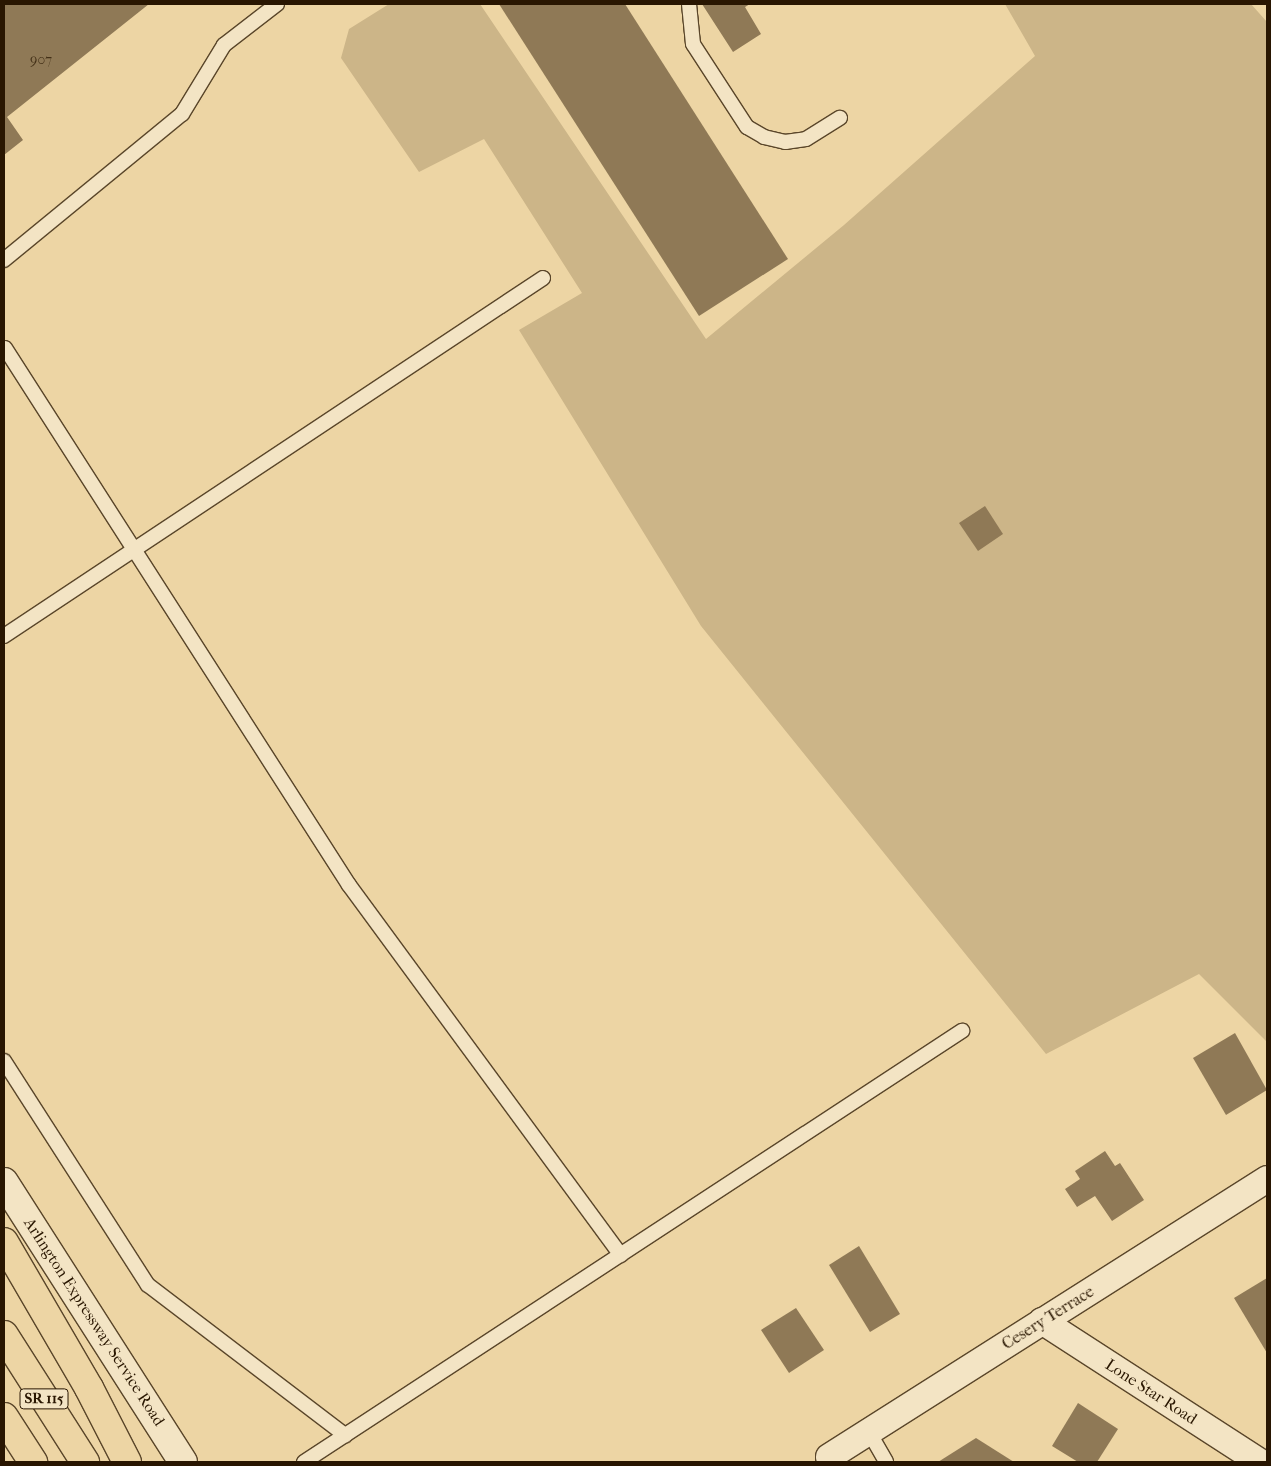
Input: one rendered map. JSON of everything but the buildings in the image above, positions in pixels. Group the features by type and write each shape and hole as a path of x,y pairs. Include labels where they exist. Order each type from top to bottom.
{"highway":[{"path":"4,1242 90,1388 127,1462"},
{"name":"SR 115","path":"4,1335 85,1462"},
{"name":"SR 115","path":"4,1417 33,1462"}],"main road":[{"name":"Arlington Expressway Service Road","path":"4,1182 183,1462"}],"street":[{"name":"Cesery Terrace","path":"829,1457 1267,1179"},
{"name":"Lone Star Road","path":"1042,1321 1260,1462"}],"lane":[{"path":"4,260 182,114 224,45 277,4"},
{"path":"689,4 693,44 747,127 764,137 785,142 806,139 840,118"},
{"path":"4,636 135,551 543,278"},
{"path":"5,348 349,885 621,1255"},
{"path":"304,1462 962,1031"},
{"path":"4,1060 148,1285 345,1435"},
{"path":"869,1432 886,1462"}],"shaded area":[{"path":"389,4 480,4 706,339 844,225 1035,56 1005,4 1251,4 1267,22 1267,1042 1199,974 1046,1054 701,626 519,330 582,293 484,139 419,172 341,58 349,29"}]}
